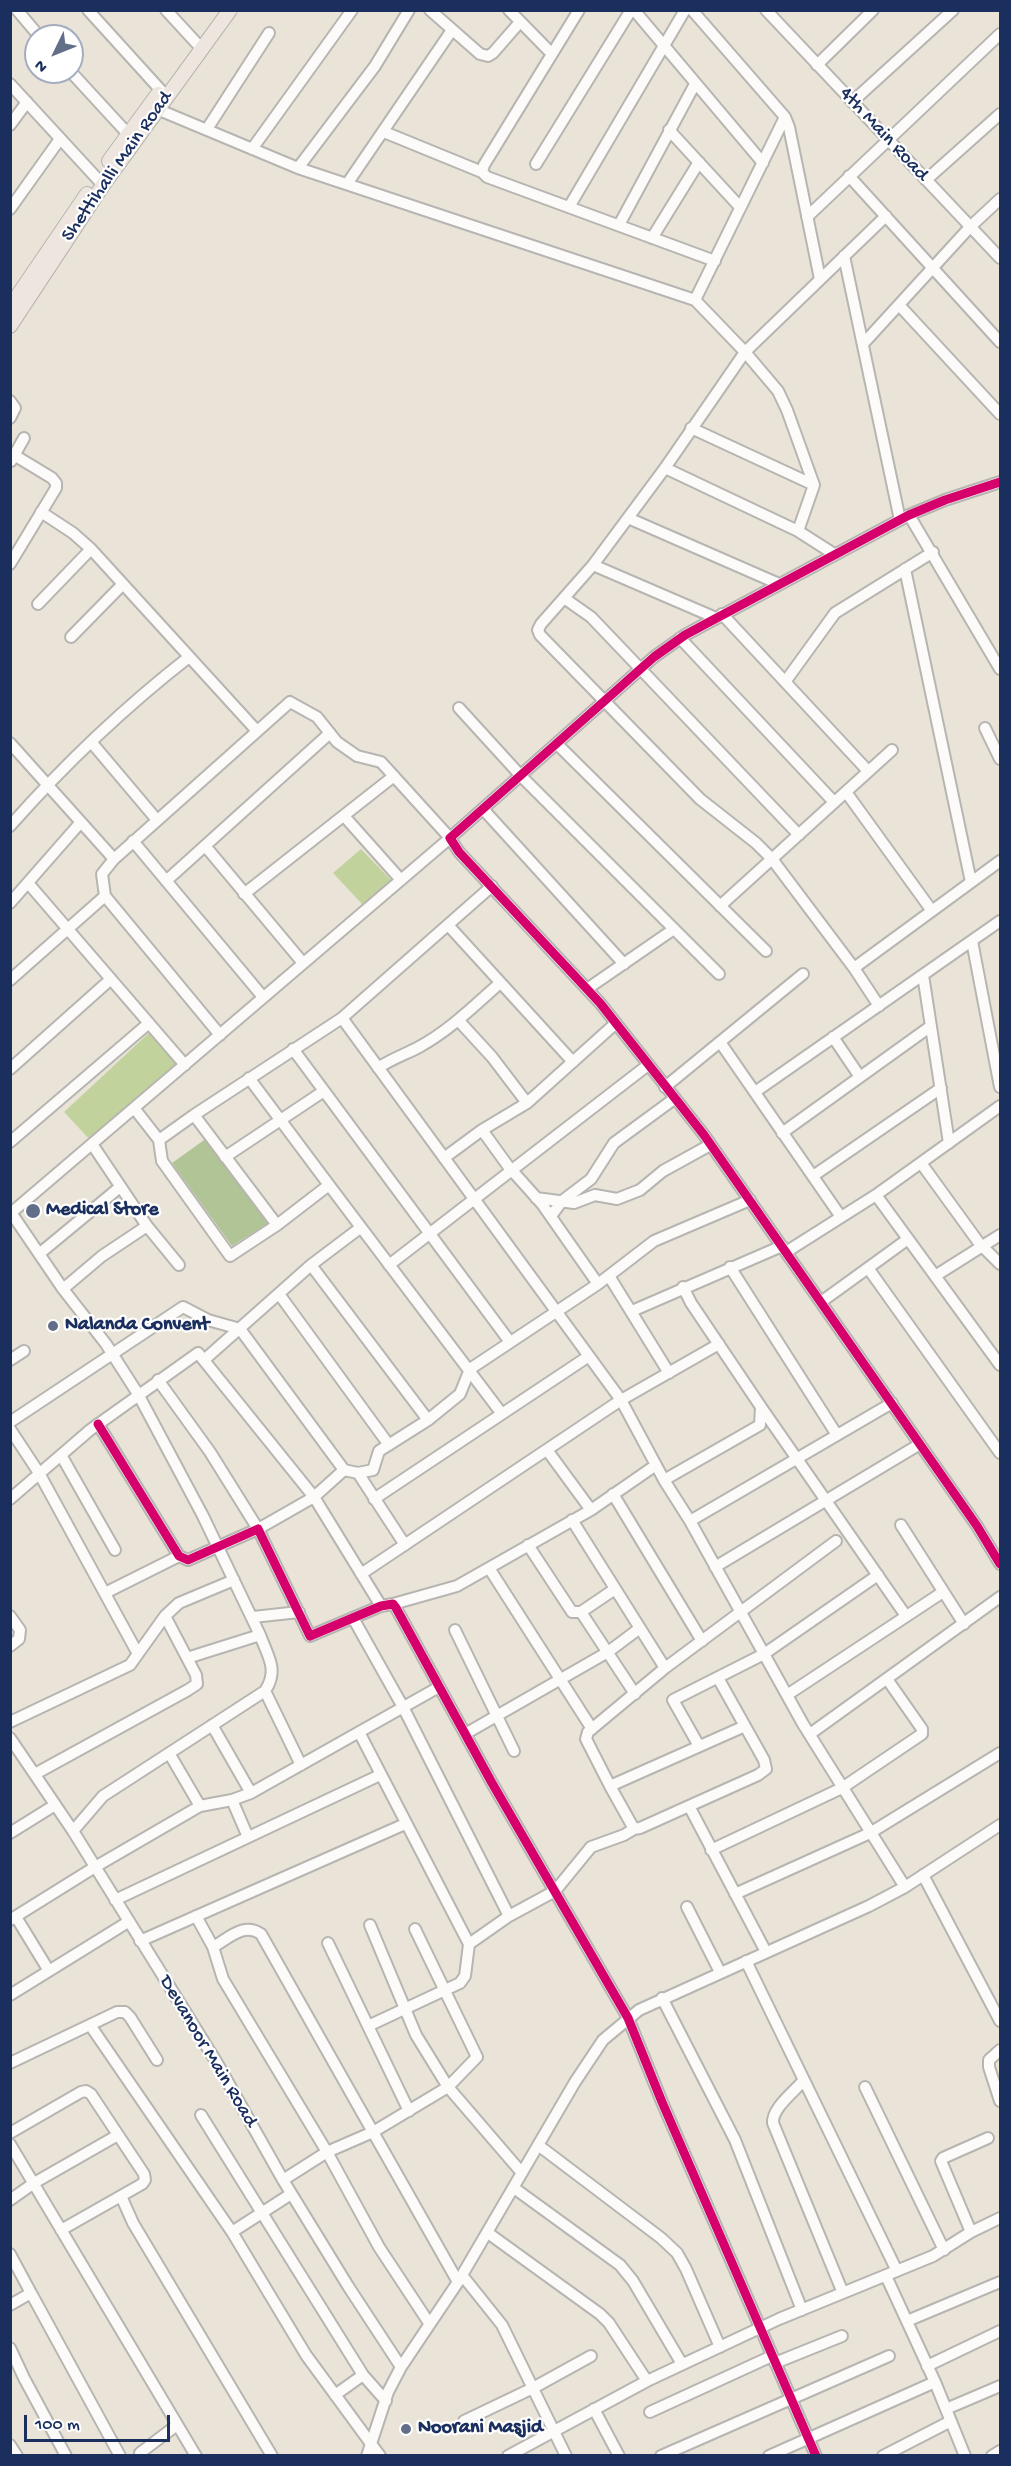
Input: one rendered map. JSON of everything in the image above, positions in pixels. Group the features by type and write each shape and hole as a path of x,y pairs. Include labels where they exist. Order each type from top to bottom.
{"main road":[{"name":"Shettihalli Main Road","path":"10,306 198,46 221,10"},
{"name":"Shettihalli Main Road","path":"198,46 230,10"},
{"name":"Shettihalli Main Road","path":"10,326 128,134 153,107"}],"street":[{"path":"16,10 28,24"},
{"path":"88,10 164,93"},
{"path":"166,10 198,46"},
{"path":"252,149 352,10"},
{"path":"298,168 375,66 409,10"},
{"path":"430,10 480,54 488,56 494,53 520,22"},
{"path":"509,10 552,54"},
{"path":"482,172 484,165 579,10"},
{"path":"536,164 632,10 665,45 695,84 763,163"},
{"path":"569,207 685,10"},
{"path":"693,10 784,117 789,127 820,279"},
{"name":"4th Main Road","path":"766,10 1000,258"},
{"path":"818,65 873,10"},
{"path":"852,102 952,10"},
{"path":"347,184 452,30"},
{"path":"207,129 269,33"},
{"path":"807,217 1000,34"},
{"path":"10,84 100,182"},
{"path":"82,84 128,134"},
{"path":"619,225 695,84"},
{"path":"10,125 27,102"},
{"path":"153,107 298,168 695,300 745,352 778,391 788,410 814,485 798,531"},
{"path":"926,180 1000,114"},
{"path":"695,300 784,117"},
{"path":"669,130 740,207"},
{"path":"384,132 482,172 487,177 715,261"},
{"path":"10,209 60,139"},
{"path":"652,238 699,162"},
{"path":"849,176 1000,342"},
{"path":"863,344 970,226 1000,199"},
{"path":"879,1006 854,968 772,859 756,843 700,799 540,635 538,630 593,565 628,518 745,352 885,216"},
{"path":"844,256 905,518 933,552 1000,669"},
{"path":"899,305 1000,414"},
{"path":"10,401 15,408 10,418"},
{"path":"691,428 814,485"},
{"path":"10,564 56,488 56,483 52,478 12,458 24,438"},
{"path":"665,468 798,531 834,555"},
{"path":"73,1831 104,1796 265,1691 273,1680 273,1670 253,1617 138,1394 113,1355 11,1212 450,838 640,669 680,638 905,518 945,500 1000,482"},
{"path":"41,512 73,533 91,549 257,731"},
{"path":"628,518 779,584"},
{"path":"38,604 91,549"},
{"path":"785,682 836,613 933,552"},
{"path":"593,565 719,616 785,682 868,771"},
{"path":"905,569 971,882"},
{"path":"71,637 123,584"},
{"path":"564,598 591,617 798,835"},
{"path":"680,638 834,802"},
{"path":"10,826 48,784 158,682 189,657"},
{"path":"220,1035 105,896 102,874 133,841 290,702 317,717 337,742 357,756 381,762 450,838 459,852 616,1023 750,1200 920,1444 997,1549 1000,1564"},
{"path":"459,708 521,776 719,974"},
{"path":"985,728 1000,759"},
{"path":"166,881 330,733"},
{"path":"10,743 114,859"},
{"path":"92,743 157,820"},
{"path":"556,744 766,951"},
{"path":"720,906 892,750"},
{"path":"244,894 394,776"},
{"path":"846,792 932,911"},
{"path":"483,808 624,964"},
{"path":"344,816 401,880"},
{"path":"10,903 81,822"},
{"path":"133,841 263,998"},
{"path":"206,847 303,963"},
{"path":"854,968 1000,861"},
{"path":"28,883 184,1065"},
{"path":"159,1140 342,1018 492,886"},
{"path":"10,980 105,896"},
{"path":"754,1092 1000,921"},
{"path":"448,925 573,1062"},
{"path":"587,989 674,929"},
{"path":"972,941 1000,1087"},
{"path":"665,1087 802,974"},
{"path":"923,975 950,1143"},
{"path":"10,1069 111,979"},
{"path":"378,1068 418,1047 459,1021 500,983"},
{"path":"342,1018 621,1400 787,1695 842,1788 905,1887"},
{"path":"459,1021 492,1057 527,1103"},
{"path":"10,1142 149,1023"},
{"path":"444,1158 482,1130 527,1103 616,1023"},
{"path":"782,1133 931,1026"},
{"path":"834,1037 860,1077"},
{"path":"720,1042 841,1217"},
{"path":"293,1049 510,1342"},
{"path":"389,1265 648,1065"},
{"path":"249,1078 502,1414"},
{"path":"813,1176 941,1088"},
{"path":"225,1157 324,1091"},
{"path":"550,1216 562,1201 591,1179 614,1143 674,1099"},
{"path":"632,1311 730,1267 784,1249 876,1195 1000,1106"},
{"path":"134,1108 159,1140 162,1161 230,1257 329,1185"},
{"path":"194,1115 277,1225"},
{"path":"482,1130 550,1216 598,1284"},
{"path":"92,1144 147,1226 179,1265"},
{"path":"536,1198 574,1203 595,1195 617,1198 640,1190 663,1171 710,1145"},
{"path":"921,1163 982,1247 1000,1264"},
{"path":"591,1179 595,1195"},
{"path":"39,1254 120,1186"},
{"path":"876,1195 1000,1365"},
{"path":"10,1422 183,1307 208,1320 240,1329 344,1470 358,1473 372,1470 379,1451 428,1420 459,1394 470,1369 598,1284 654,1241 750,1200"},
{"path":"63,1288 102,1256 147,1226"},
{"path":"204,1360 311,1265 360,1228"},
{"path":"935,1276 1000,1235"},
{"path":"820,1302 908,1239"},
{"path":"311,1265 428,1420"},
{"path":"730,1267 837,1435"},
{"path":"868,1268 1000,1453"},
{"path":"609,1276 669,1373"},
{"path":"683,1287 691,1303 761,1407 906,1616"},
{"path":"279,1293 389,1445"},
{"path":"361,1574 621,1400 719,1344"},
{"path":"10,1360 24,1351"},
{"path":"10,1499 98,1424 198,1353 314,1497 381,1606"},
{"path":"375,1499 589,1356"},
{"path":"158,1380 210,1452 258,1529 310,1636 381,1606 457,1586 591,1510 656,1465"},
{"path":"690,1521 891,1403"},
{"path":"664,1480 760,1425 761,1407"},
{"path":"98,1424 179,1556 188,1560 258,1529 314,1497 344,1470"},
{"path":"10,1429 39,1473 138,1654"},
{"path":"715,1568 920,1444"},
{"path":"547,1450 591,1510"},
{"path":"61,1455 115,1550"},
{"path":"358,1473 405,1545"},
{"path":"613,1494 702,1641"},
{"path":"572,1520 665,1668"},
{"path":"901,1525 964,1624"},
{"path":"634,1829 585,1735 665,1668 836,1541"},
{"path":"528,1545 572,1612 580,1612 615,1589"},
{"path":"105,1593 179,1556"},
{"path":"489,1568 592,1729"},
{"path":"699,1746 673,1700 764,1654 878,1575"},
{"path":"10,1722 130,1665 165,1616 179,1603 234,1580"},
{"path":"787,1695 943,1592"},
{"path":"810,1734 1000,1597"},
{"path":"393,1604 628,2018 662,2102 816,2456"},
{"path":"253,1617 298,1612"},
{"path":"580,1612 635,1694"},
{"path":"10,1616 20,1630 18,1639 10,1646"},
{"path":"35,1774 197,1684 196,1675 165,1616"},
{"path":"353,1618 404,1707 509,1916"},
{"path":"465,1734 608,1652 640,1628"},
{"path":"455,1630 514,1751"},
{"path":"187,1658 260,1635"},
{"path":"469,1944 509,1916 555,1891 591,1847 640,1828 758,1775 766,1769 764,1760 718,1678"},
{"path":"711,1850 842,1788 922,1734 922,1729 886,1679"},
{"path":"49,1971 13,1919 95,1867 200,1806 232,1800 251,1793 439,1687"},
{"path":"265,1691 301,1765"},
{"path":"212,1725 251,1793"},
{"path":"610,1786 745,1726"},
{"path":"359,1732 469,1944 463,1980 445,1991 368,2026"},
{"name":"Devanoor Main Road","path":"10,1738 73,1831 217,2063 291,2194 401,2367"},
{"path":"169,1753 200,1806"},
{"path":"735,1894 870,1833 1000,1753"},
{"path":"115,1900 380,1775"},
{"path":"232,1800 249,1837"},
{"path":"10,1833 55,1805"},
{"path":"689,1806 766,1952"},
{"path":"140,1941 405,1824"},
{"path":"367,2456 386,2401 401,2367 488,2233 575,2082 603,2040 628,2018 662,1998 869,1906 905,1887 1000,1825"},
{"path":"923,1875 1000,2021"},
{"path":"687,1907 720,1972"},
{"path":"196,1916 213,1947 223,1979 327,2152 379,2247 429,2323"},
{"path":"10,1995 128,1922"},
{"path":"370,1925 416,2035 448,2087 522,2173"},
{"path":"213,1947 246,1928 254,1929 267,1940 374,2132 460,2278 502,2325 566,2456"},
{"path":"283,2180 327,2152 374,2132 448,2087 477,2058 415,1929"},
{"path":"328,1943 409,2111"},
{"path":"746,1961 897,2271"},
{"path":"662,1998 731,2132 802,2310"},
{"path":"10,2063 117,2012 125,2012 130,2017 157,2060"},
{"path":"90,2025 232,2232 306,2355 380,2456"},
{"path":"1000,2050 989,2060 989,2067 1000,2101"},
{"path":"804,2080 772,2118 843,2293"},
{"path":"865,2087 944,2250"},
{"path":"10,2133 86,2091 91,2094 144,2174 146,2180 62,2230"},
{"path":"201,2115 363,2375 386,2401"},
{"path":"10,2200 34,2183 118,2135"},
{"path":"971,2232 941,2161 943,2158 988,2138"},
{"path":"10,2144 196,2456"},
{"path":"538,2145 661,2238 677,2253 720,2347"},
{"path":"514,2188 620,2265 633,2282 682,2364"},
{"path":"232,2232 291,2194"},
{"path":"121,2196 133,2223 272,2456"},
{"path":"508,2456 682,2364 760,2328 944,2250 971,2232 1000,2218"},
{"path":"488,2233 600,2314 609,2323 647,2381"},
{"path":"10,2254 120,2456"},
{"path":"886,2276 935,2382 965,2456"},
{"path":"907,2321 1000,2282"},
{"path":"10,2305 31,2293"},
{"path":"927,2366 1000,2331"},
{"path":"650,2412 773,2360 842,2336"},
{"path":"10,2348 66,2456"},
{"path":"465,2421 533,2388 591,2356"},
{"path":"661,2456 889,2356"},
{"path":"335,2395 363,2375"},
{"path":"769,2456 935,2382"},
{"path":"946,2409 1000,2386"},
{"path":"594,2409 619,2456"},
{"path":"883,2456 951,2421"},
{"path":"140,2453 177,2425"},
{"path":"10,2445 17,2456"},
{"path":"992,2456 1000,2451"}],"green space":[{"path":"361,849 392,881 363,905 333,873"},
{"path":"151,1031 180,1063 93,1143 64,1112"},
{"path":"207,1138 268,1223 232,1246 172,1163"}],"cycle path":[{"path":"1000,482 945,500 909,515 685,635 654,657 450,838 459,852 600,1003 704,1135 977,1526 1000,1564"},
{"path":"98,1424 179,1556 188,1560 258,1529 310,1636 381,1606 393,1604 396,1608 492,1783 628,2018 662,2102 816,2456"}],"place":[{"name":"Medical Store","path":"33,1211"},
{"name":"Nalanda Convent","path":"53,1326"},
{"name":"Noorani Masjid","path":"406,2429"}]}
